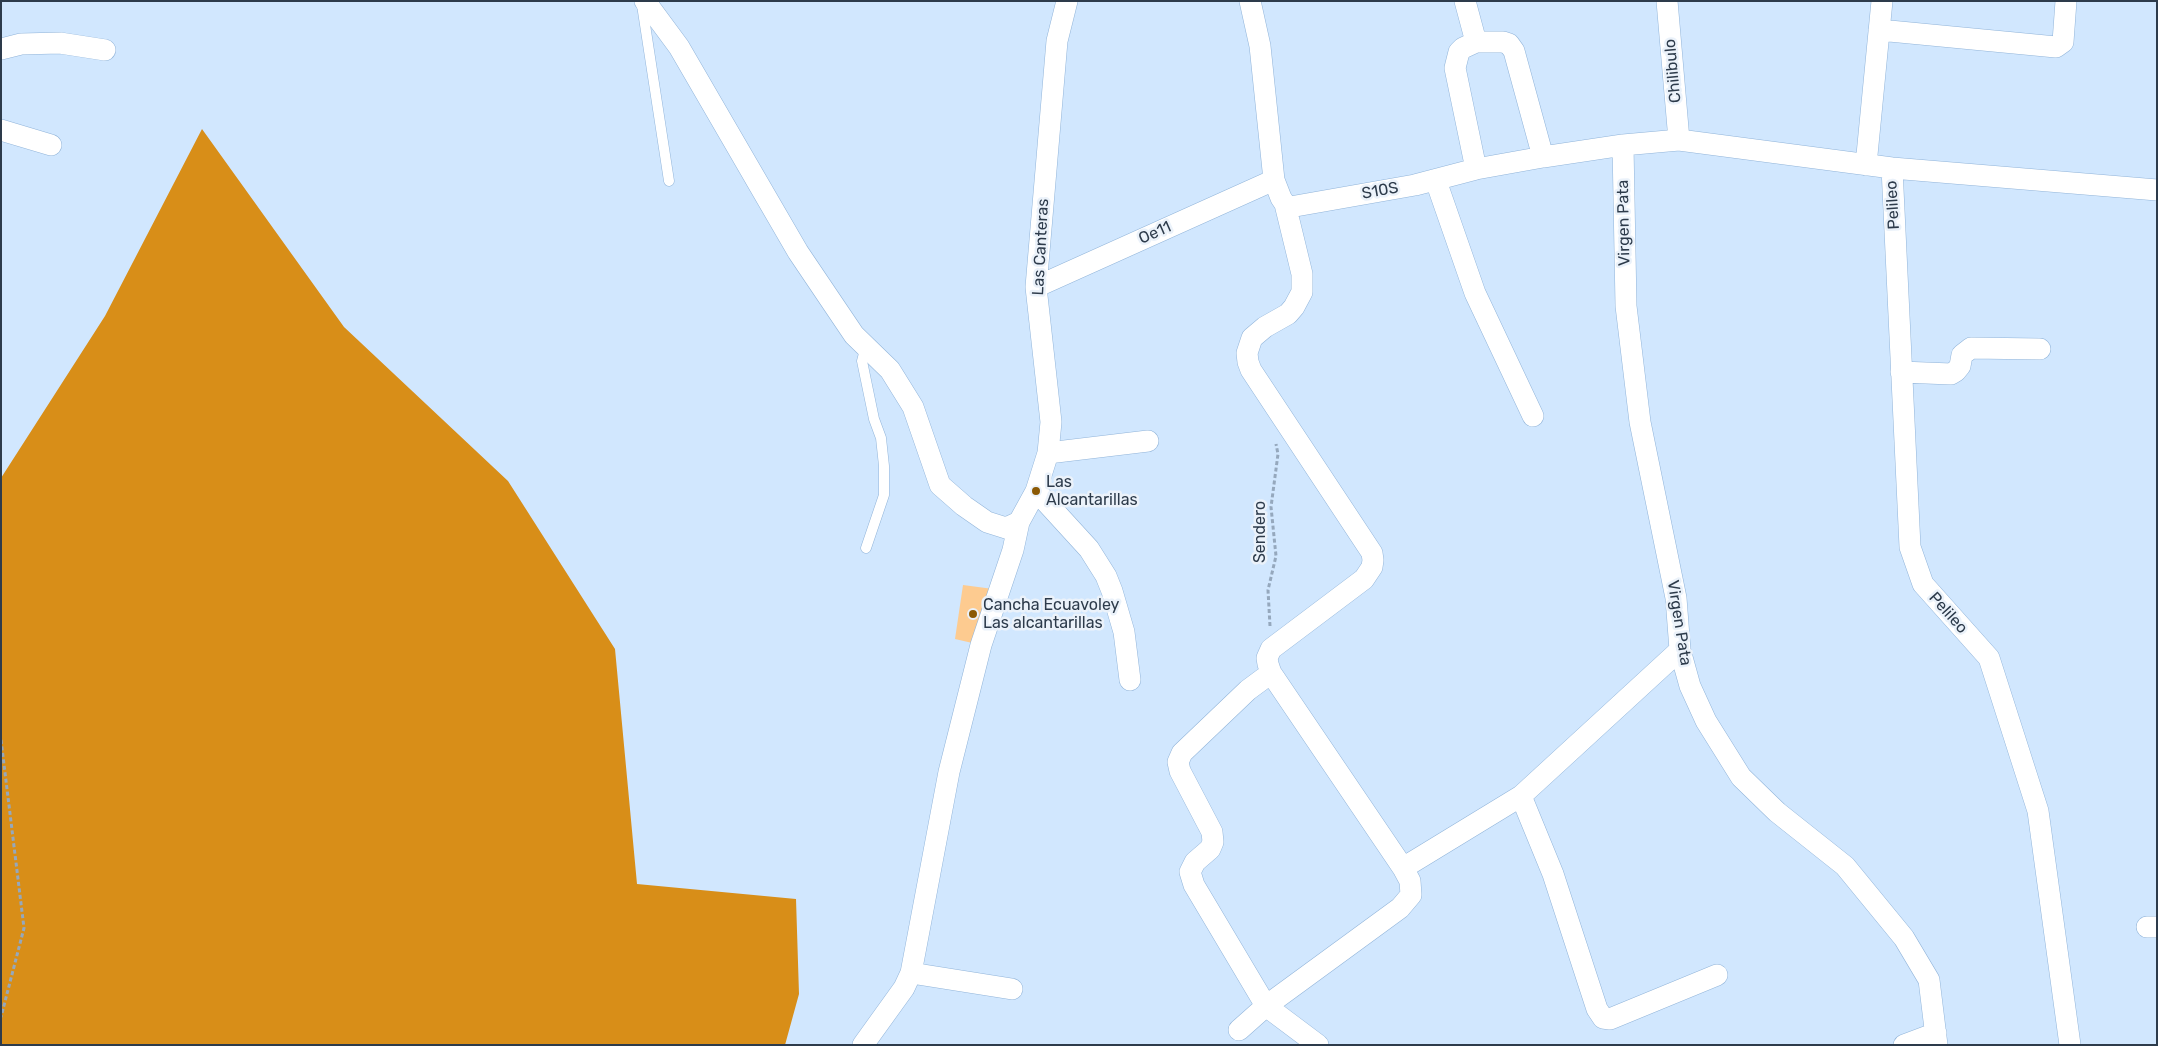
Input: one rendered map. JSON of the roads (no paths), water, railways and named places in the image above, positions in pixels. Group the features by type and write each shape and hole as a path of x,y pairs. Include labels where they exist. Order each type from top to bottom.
{"street":[{"path":"643,1 679,47 798,252 854,335 890,370 913,407 940,485 964,506 987,522 1006,528 1019,522"},
{"name":"Las Canteras","path":"864,1045 904,988 911,973 949,772 981,645 1013,550 1019,522 1036,491 1048,453 1051,422 1036,287 1057,41 1067,1"},
{"path":"1239,1030 1266,1006 1400,908 1411,895 1410,881 1403,868 1271,673 1267,658 1271,649 1364,579 1372,567 1373,560 1372,553 1251,370 1248,362 1247,353 1252,338 1258,332 1288,314 1302,292 1302,274 1285,204 1274,180 1260,46 1250,1"},
{"path":"1465,1 1476,42"},
{"name":"Chilibulo","path":"1667,1 1679,140"},
{"name":"Pelileo","path":"1866,165 1882,1"},
{"path":"1880,30 2056,47 2064,42 2066,1"},
{"path":"1476,170 1454,68 1459,52 1476,42 1504,42 1509,44 1514,51 1543,157"},
{"path":"1,49 21,44 60,43 105,50"},
{"path":"1,130 51,145"},
{"name":"S10S","path":"1285,204 1290,207 1436,181 1476,170 1543,157 1623,145 1679,140 1892,168 2157,190"},
{"name":"Virgen Pata","path":"1623,145 1626,306 1640,422 1676,598 1680,650 1690,686 1706,721 1741,777 1778,812 1845,866 1904,938 1929,980 1936,1039"},
{"name":"Pelileo","path":"1892,168 1910,547 1923,584 1989,658 2038,811 2070,1045"},
{"name":"Oe11","path":"1036,287 1274,180"},
{"path":"1436,181 1475,293 1533,416"},
{"path":"1901,372 1951,374 1956,372 1960,366 1962,356 1971,348 2040,349"},
{"path":"1048,453 1148,441"},
{"path":"1036,491 1089,549 1106,576 1119,611 1124,632 1130,680"},
{"path":"1403,868 1520,796 1680,650"},
{"path":"1271,673 1248,690 1182,753 1178,762 1180,771 1212,832 1213,842 1210,849 1195,862 1190,872 1194,885 1266,1006 1318,1045"},
{"path":"1520,796 1553,874 1597,1009 1603,1018 1610,1019 1717,974"},
{"path":"911,973 1012,989"},
{"path":"1904,1045 1936,1039"}],"lane":[{"path":"643,1 669,181"},
{"path":"866,346 862,361 874,419 881,438 884,466 884,495 866,548"}],"place":[{"name":"Las Alcantarillas","path":"1036,491"},
{"name":"Cancha Ecuavoley Las alcantarillas","path":"973,614"}]}
